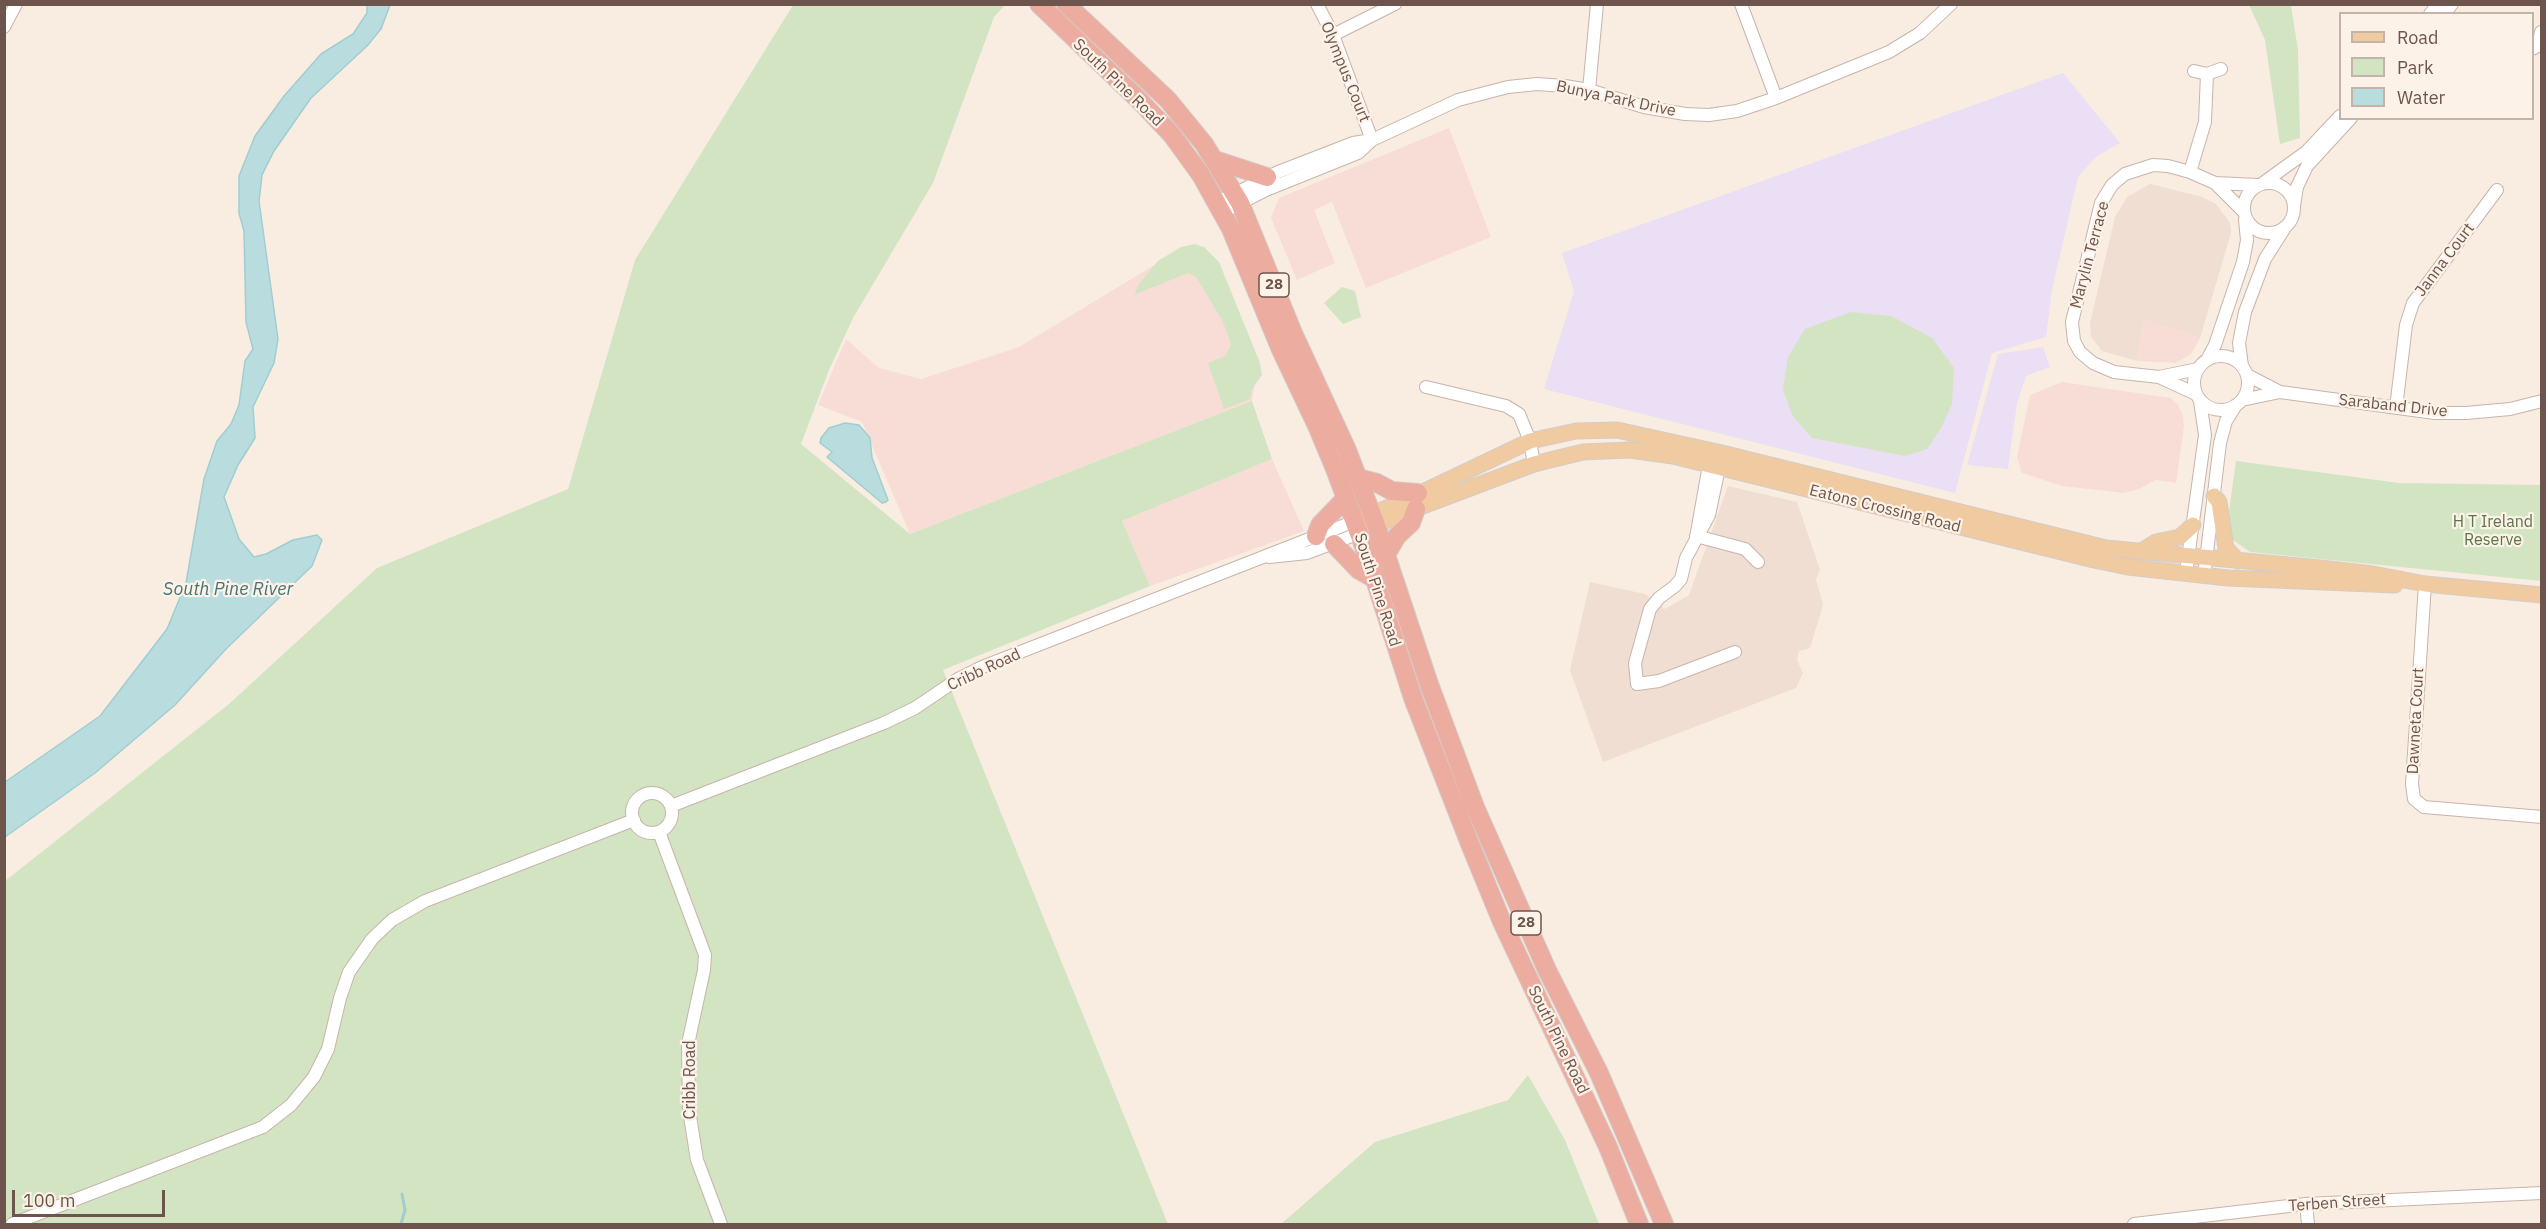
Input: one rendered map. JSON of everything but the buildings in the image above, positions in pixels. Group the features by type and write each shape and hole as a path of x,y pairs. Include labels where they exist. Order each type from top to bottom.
{"highway":[{"name":"South Pine Road","path":"1039,4 1157,119 1184,151 1220,207 1243,255 1281,350 1317,426 1346,498 1406,677 1502,922 1608,1147 1639,1224"},
{"name":"South Pine Road","path":"1066,4 1168,99 1215,160 1237,198 1293,333 1358,478 1387,553 1429,684 1475,807 1543,960 1599,1073 1664,1224"},
{"path":"1215,160 1267,177"},
{"path":"1358,478 1377,483 1417,501 1411,523 1397,536 1387,553"},
{"path":"1316,536 1320,525 1346,498"},
{"path":"1334,544 1359,570 1375,579"}],"main road":[{"name":"Eatons Crossing Road","path":"1374,520 1417,501 1530,441 1575,431 1628,431 2086,544 2140,552 2373,574 2425,585"},
{"name":"Eatons Crossing Road","path":"1417,501 1573,454 1620,449 1648,451 2094,560 2185,575 2372,585 2425,585 2541,594"},
{"path":"2214,496 2219,502 2226,548 2238,561"},
{"name":"Cribb Road","path":"1357,527 1374,520"},
{"path":"2140,552 2156,542 2180,537 2193,525"}],"street":[{"path":"4,27 16,4"},
{"name":"Olympus Court","path":"1317,4 1333,35 1372,140"},
{"path":"1333,35 1395,4"},
{"path":"1589,90 1597,4"},
{"path":"1741,4 1776,98"},
{"name":"Bunya Park Drive","path":"1220,207 1267,177 1353,143 1372,140 1437,109 1480,93 1537,84 1589,90 1644,106 1685,114 1709,115 1737,111 1776,98 1889,52 1920,33 1951,4"},
{"path":"2537,48 2541,32"},
{"path":"2190,172 2205,122 2201,72 2220,69"},
{"path":"2185,575 2205,435 2194,377 2215,345 2245,256 2247,240 2244,214 2248,194 2306,152 2339,117"},
{"path":"2204,577 2222,435 2226,421 2248,384 2239,343 2245,312 2273,243 2293,217 2299,182 2308,164 2349,120"},
{"name":"Bunya Park Drive","path":"1237,198 1266,190 1358,153 1372,140"},
{"name":"Marylin Terrace","path":"2198,397 2159,377 2114,372 2092,363 2080,352 2074,341 2073,319 2101,203 2112,185 2129,172 2153,165 2168,166 2190,172 2216,183 2260,184"},
{"name":"Marylin Terrace","path":"2216,183 2244,214"},
{"path":"2260,184 2271,183 2283,187 2292,197 2294,206"},
{"name":"Janna Court","path":"2396,408 2406,325 2413,303 2498,190"},
{"path":"2244,214 2251,226 2262,232 2275,232 2287,226"},
{"path":"2202,365 2222,356 2236,361 2244,371"},
{"name":"Marylin Terrace","path":"2159,377 2202,365"},
{"name":"Saraband Drive","path":"2244,371 2280,392"},
{"path":"1426,387 1506,406 1519,414 1530,441 1534,464"},
{"name":"Saraband Drive","path":"2239,402 2280,392 2434,413 2466,413 2510,409 2541,401"},
{"path":"2198,397 2206,406 2222,410 2239,402"},
{"path":"1714,466 1708,515 1686,558 1681,579 1650,609 1635,663 1637,684 1659,681 1735,652"},
{"name":"Cribb Road","path":"671,806 884,723 915,708 958,679 982,667 1268,557 1281,549 1316,536 1357,527"},
{"name":"Cribb Road","path":"1268,557 1296,555 1334,544 1357,527"},
{"path":"1696,536 1745,549 1758,562"},
{"name":"Dawneta Court","path":"2425,585 2412,784 2414,799 2424,807 2541,817"},
{"path":"649,794 662,796 671,806 672,818 665,829 659,832 653,833 641,829 634,820 634,806 637,800 649,794"},
{"path":"12,1224 263,1127 291,1105 314,1077 328,1049 340,998 349,972 367,945 392,920 425,901 634,820"},
{"name":"Cribb Road","path":"659,832 705,955 704,970 688,1044 689,1110 697,1160 721,1224"},
{"name":"Terben Street","path":"2134,1224 2306,1204 2541,1193"},
{"path":"2306,1204 2308,1224"}],"shaded area":[{"path":"2063,73 2120,143 2097,156 2078,177 2052,290 2046,337 1992,353 1955,493 1544,389 1574,291 1562,253"},
{"path":"1449,128 1491,237 1366,288 1332,202 1314,210 1335,263 1297,280 1271,218 1279,198"},
{"path":"2150,184 2202,197 2216,204 2230,223 2231,233 2200,338 2144,320 2137,361 2102,351 2091,337 2090,323 2115,217 2127,197"},
{"path":"1179,250 1257,370 1252,401 910,534 862,422 818,405 846,339 879,368 921,379 1019,347"},
{"path":"2144,320 2200,338 2191,354 2176,363 2137,361"},
{"path":"2043,347 2050,367 2026,376 2017,403 2008,469 1967,465 1998,354"},
{"path":"2062,382 2171,398 2183,415 2184,426 2176,483 2156,480 2139,489 2123,493 2062,486 2022,473 2017,457 2030,395"},
{"path":"1272,459 1304,531 1150,586 1122,521"},
{"path":"1728,486 1797,502 1820,570 1816,579 1823,605 1810,648 1799,651 1797,660 1803,673 1796,688 1603,762 1570,670 1590,582 1645,594 1665,609 1689,595"}],"green space":[{"path":"793,5 1005,5 994,17 933,183 853,318 829,370 801,444 910,534 1252,401 1272,459 1122,521 1150,586 943,670 1168,1224 5,1224 5,881 229,704 377,568 568,489 635,260"},
{"path":"2249,5 2291,5 2298,50 2300,138 2280,144 2265,40"},
{"path":"1195,244 1204,247 1219,262 1260,363 1262,375 1252,389 1250,399 1224,409 1208,363 1225,356 1231,346 1230,340 1222,320 1196,277 1188,273 1134,295 1139,284 1158,261 1181,247"},
{"path":"1342,287 1355,291 1361,317 1343,324 1324,303"},
{"path":"1851,312 1891,316 1932,338 1954,368 1952,404 1941,428 1927,449 1905,456 1812,438 1793,416 1783,390 1788,357 1805,329"},
{"name":"H T Ireland Reserve","path":"2236,461 2399,483 2541,485 2541,581 2250,552 2233,540 2231,533 2229,511"},
{"path":"1528,1075 1565,1140 1599,1224 1281,1224 1375,1142 1508,1100"}],"water":[{"name":"South Pine River","path":"367,5 390,5 381,29 367,46 311,98 274,151 262,175 259,201 278,339 274,363 253,407 255,438 238,465 224,497 239,539 254,557 266,554 293,540 317,535 322,540 312,566 226,649 175,705 95,773 5,837 5,782 100,716 167,629 186,583 204,479 217,441 231,424 239,405 245,361 253,349 246,322 244,231 239,213 239,176 255,136 284,96 321,54 353,34 367,13"},
{"path":"845,423 859,425 870,438 872,458 888,500 886,502 882,503 827,457 832,452 820,443 821,438 829,428"}],"waterway":[{"path":"401,1224 405,1210 402,1194"}]}
